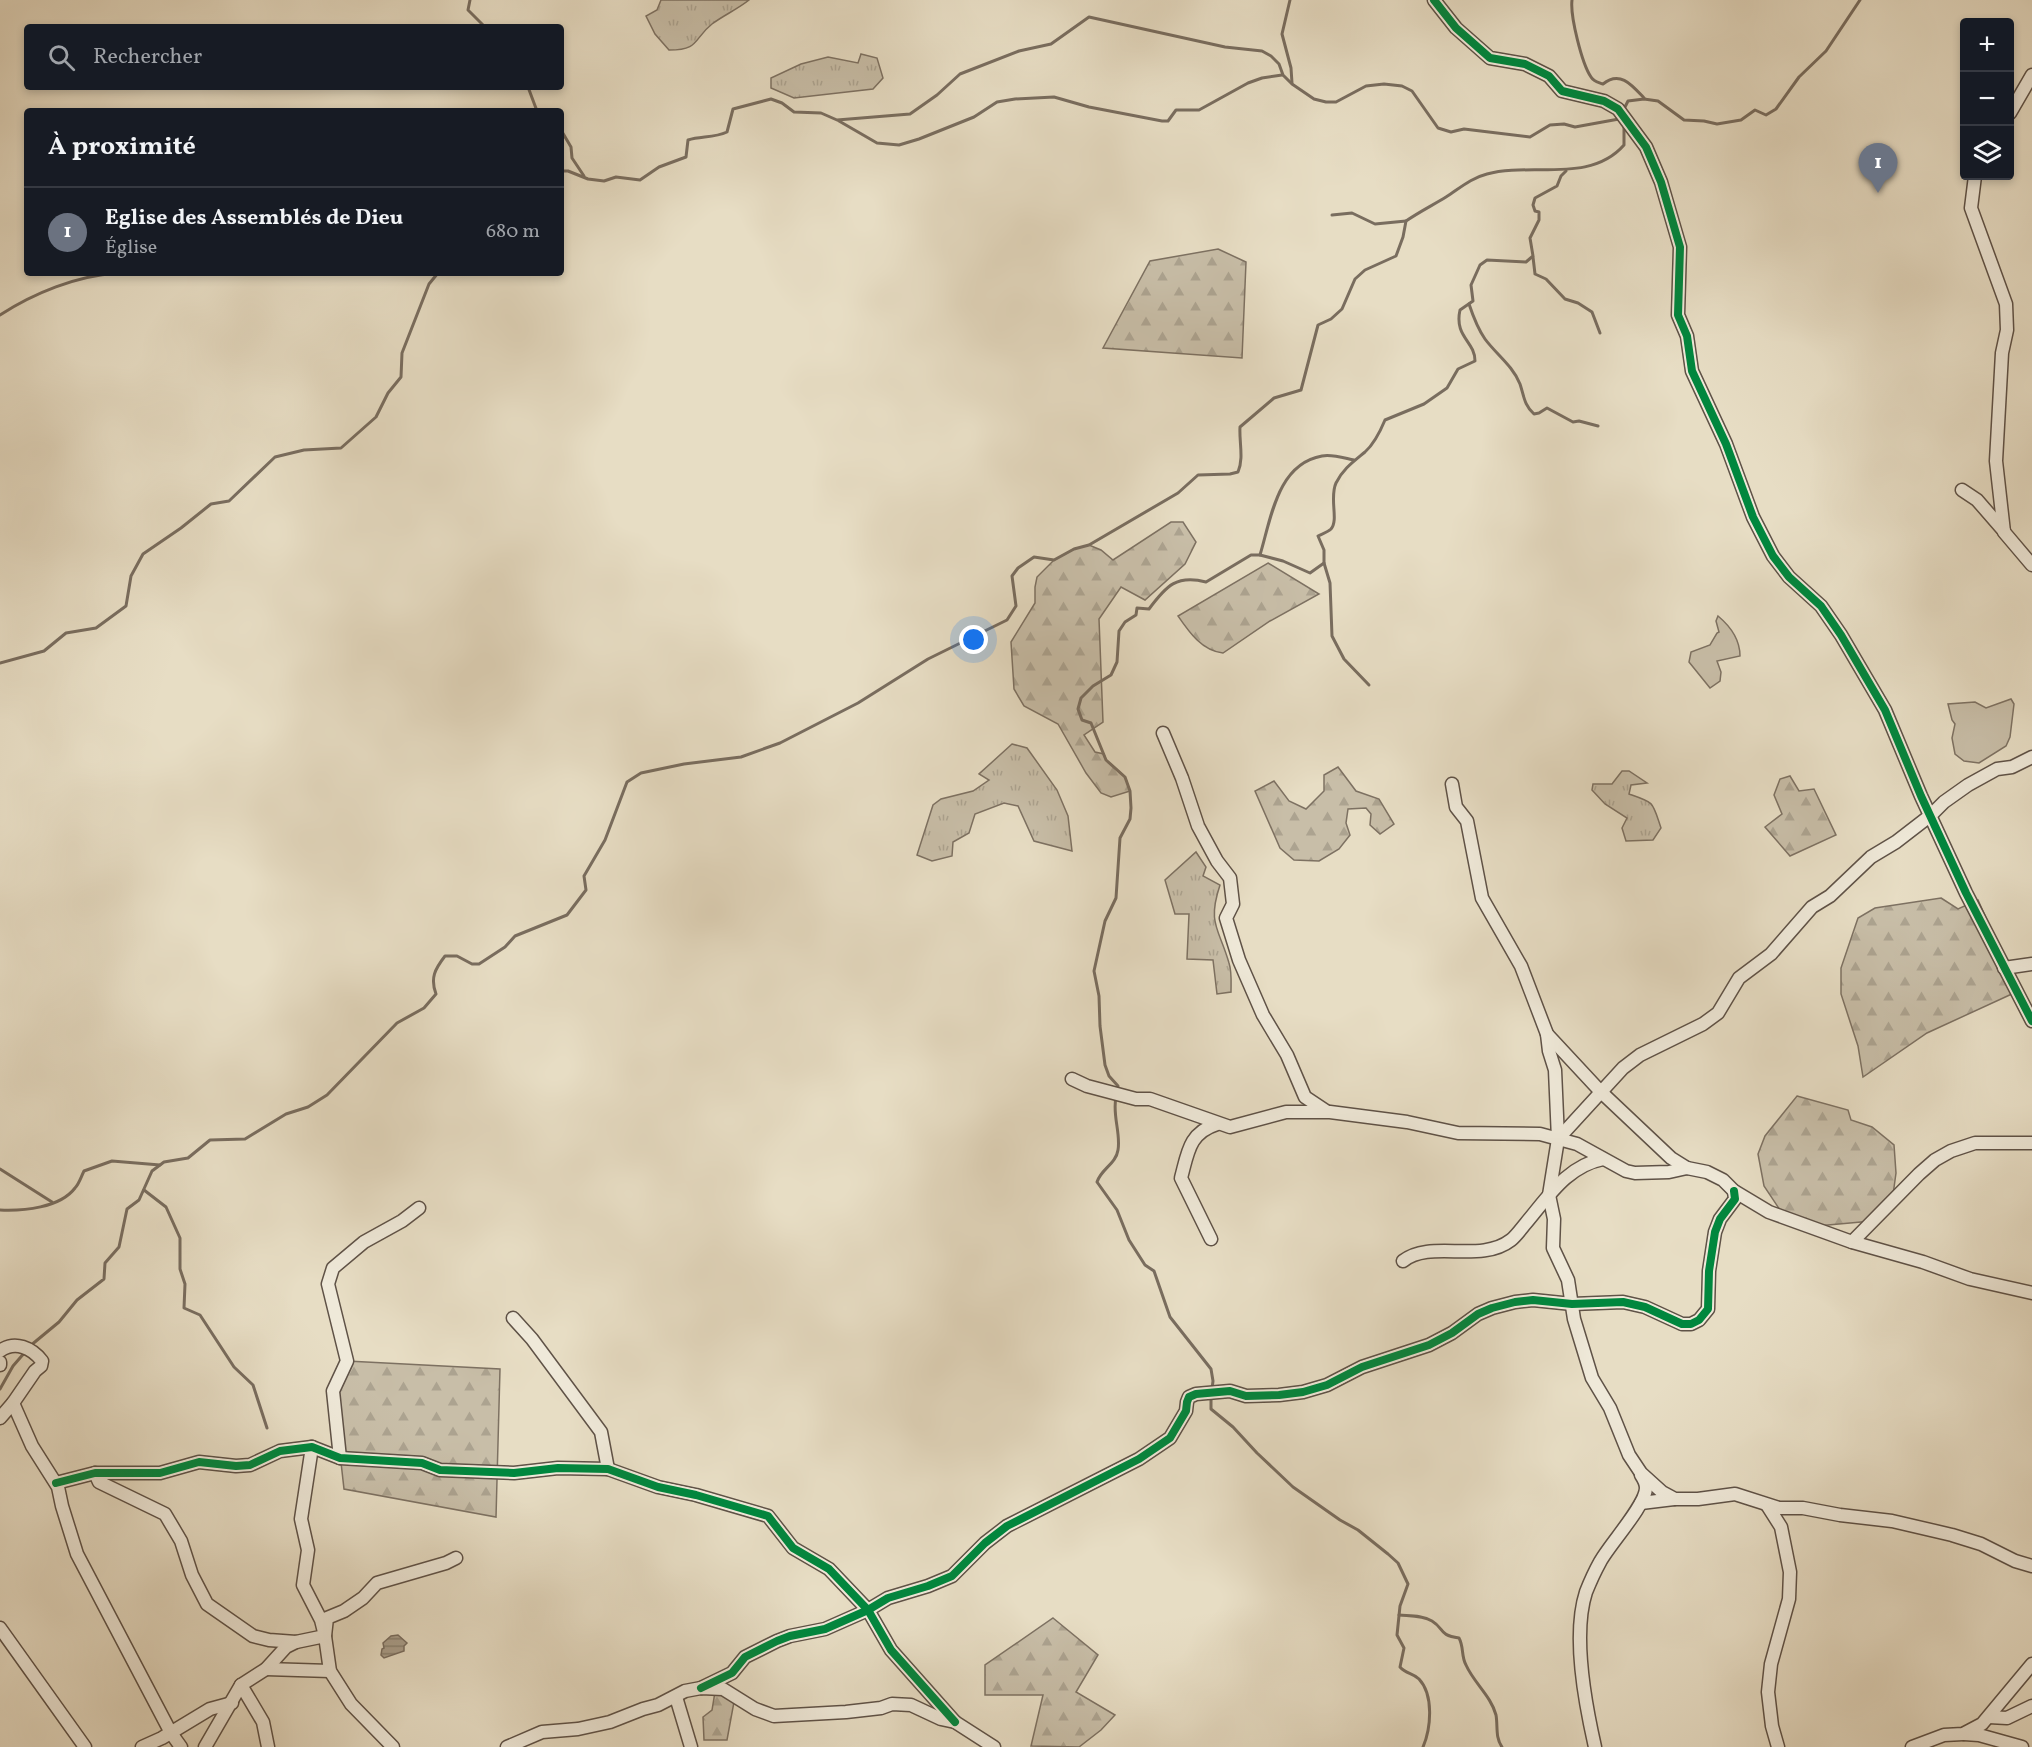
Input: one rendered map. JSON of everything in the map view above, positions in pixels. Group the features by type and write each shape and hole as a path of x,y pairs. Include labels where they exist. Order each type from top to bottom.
{"street":[{"path":"1434,0 1456,28 1490,58 1525,64 1549,76 1562,91 1604,101 1618,109 1642,141 1661,182 1680,247 1678,315 1687,336 1692,371 1726,444 1754,517 1773,556 1789,577 1821,606 1841,635 1885,710 1970,902 2032,1021"},
{"path":"2014,106 2032,75"},
{"path":"1974,180 1971,208 2006,304 2007,330 2002,353 1996,461 2004,532"},
{"path":"1962,490 1977,500 2032,565"},
{"path":"1163,733 1182,778 1197,826 1217,861 1230,878 1233,904 1226,918 1239,960 1263,1015 1287,1055 1305,1097 1327,1112"},
{"path":"1558,1139 1600,1091 1640,1054 1703,1024 1718,1013 1739,978 1771,954 1812,907 1830,896 1871,857 1896,842 1968,785 1997,769 2012,767 2032,757"},
{"path":"1452,784 1456,807 1467,821 1482,898 1521,966 1547,1034 1555,1070 1558,1139 1549,1195 1554,1219 1553,1248 1568,1280 1583,1352 1593,1378 1610,1408 1629,1455 1641,1473 1646,1487 1641,1503 1600,1562 1587,1591 1580,1619 1587,1714 1595,1747"},
{"path":"2004,968 2032,964"},
{"path":"1547,1034 1600,1091 1671,1158 1687,1168 1707,1172 1723,1180 1734,1191 1769,1212 1852,1242 1923,1262 1970,1279 2032,1293"},
{"path":"1072,1078 1087,1086 1136,1100 1150,1099 1230,1127 1286,1112 1327,1112 1407,1122 1458,1133 1540,1134 1577,1144 1626,1172 1669,1172 1687,1168"},
{"path":"1211,1239 1181,1178 1191,1142 1208,1127 1217,1124"},
{"path":"1852,1242 1935,1160 1975,1143 2032,1143"},
{"path":"1403,1261 1412,1254 1477,1251 1510,1241 1560,1181 1582,1166 1603,1159"},
{"path":"701,1688 732,1672 745,1657 777,1641 825,1629 868,1610 888,1598 952,1576 985,1543 1007,1526 1139,1459 1170,1438 1186,1411 1190,1397 1208,1392 1230,1391 1266,1396 1303,1392 1327,1385 1362,1366 1429,1345 1452,1333 1478,1314 1511,1303 1533,1300 1572,1304 1623,1302 1645,1307 1682,1324 1691,1324 1699,1320 1708,1309 1709,1271 1715,1232 1720,1219 1734,1199 1734,1191"},
{"path":"340,1458 333,1391 346,1361 328,1284 333,1268 364,1242 402,1221 419,1208"},
{"path":"513,1318 532,1339 601,1432 608,1469"},
{"path":"0,1351 5,1347 22,1346 36,1354 42,1361 41,1366 0,1418"},
{"path":"13,1403 32,1446 56,1483 77,1554 171,1733 181,1747"},
{"path":"312,1447 301,1519 308,1550 303,1585 321,1620 330,1671 351,1704 393,1747"},
{"path":"56,1483 95,1473 160,1473 199,1462 236,1466 250,1465 280,1451 312,1447 340,1458 422,1462 440,1470 514,1473 558,1468 608,1469 658,1487 696,1495 768,1516 793,1548 829,1569 868,1610 891,1650 956,1722 994,1747"},
{"path":"95,1473 99,1482 165,1514 181,1541 192,1575 207,1604 253,1636 296,1642"},
{"path":"1641,1473 1662,1492 1675,1499"},
{"path":"1641,1503 1735,1494 1779,1508 1803,1508 1915,1525 1981,1544 2015,1561 2032,1566"},
{"path":"1767,1505 1781,1527 1790,1572 1789,1599 1771,1664 1768,1692 1772,1726 1778,1747"},
{"path":"325,1636 327,1618 345,1611 363,1598 377,1583 456,1558"},
{"path":"0,1628 85,1747"},
{"path":"205,1747 241,1685 266,1669 286,1647 296,1642 325,1636"},
{"path":"1963,1734 1982,1724 1989,1717 2032,1664"},
{"path":"266,1669 330,1671"},
{"path":"241,1685 263,1722 268,1747"},
{"path":"511,1746 542,1732 578,1729 610,1722 643,1709 658,1706 685,1691 701,1688 723,1689 755,1709 774,1716 846,1713 902,1704 911,1705 941,1719 956,1722"},
{"path":"676,1697 691,1747"},
{"path":"142,1747 171,1733 210,1708 232,1703"},
{"path":"1989,1717 2007,1718 2032,1706"},
{"path":"1912,1747 1944,1735 1963,1734 1979,1735 2022,1747"}],"green space":[{"path":"661,0 749,0 712,24 691,46 669,50 655,34 646,16 657,10"},
{"path":"861,54 877,58 883,78 873,89 794,98 771,88 771,78 801,64 828,57 858,63"},
{"path":"1218,249 1246,262 1242,358 1103,348 1150,261"},
{"path":"1171,522 1183,522 1196,542 1185,564 1145,600 1121,587 1099,619 1103,722 1084,735 1095,752 1104,754 1106,760 1125,777 1130,791 1111,797 1101,793 1086,773 1058,724 1024,706 1014,689 1011,642 1035,603 1037,577 1054,560 1074,549 1089,545 1101,550 1113,560"},
{"path":"1268,563 1319,594 1270,621 1223,653 1202,645 1178,616"},
{"path":"1718,616 1733,634 1740,656 1717,661 1721,672 1720,681 1710,688 1689,662 1691,652 1710,645 1719,632 1716,621"},
{"path":"2011,699 2014,704 2010,737 2006,746 1979,763 1964,761 1955,754 1952,738 1955,724 1948,704 1975,702 1986,708"},
{"path":"1012,744 1027,748 1057,790 1068,816 1072,851 1034,841 1018,806 1004,803 975,814 969,833 953,842 952,856 932,861 917,855 933,805 941,799 973,791 989,780 979,774"},
{"path":"1338,767 1356,791 1379,799 1394,824 1380,834 1370,825 1371,814 1366,808 1348,809 1346,823 1350,835 1339,849 1319,861 1294,860 1280,848 1255,791 1274,781 1289,801 1306,809 1324,791 1324,775"},
{"path":"1622,771 1629,771 1647,783 1631,785 1629,794 1644,799 1654,808 1661,828 1653,840 1626,841 1622,828 1627,818 1605,804 1592,790 1593,784 1612,784"},
{"path":"1790,776 1799,791 1814,789 1836,835 1790,856 1765,827 1782,814 1774,795 1780,779"},
{"path":"1196,852 1206,867 1203,876 1220,885 1214,918 1230,966 1231,992 1217,994 1213,960 1187,959 1189,914 1175,914 1165,880"},
{"path":"1941,898 1958,909 1978,900 2007,965 2014,993 1927,1033 1863,1077 1858,1046 1841,994 1841,968 1858,918 1875,908"},
{"path":"1797,1096 1848,1110 1851,1120 1872,1127 1894,1145 1896,1173 1892,1202 1872,1221 1817,1226 1782,1213 1764,1186 1758,1154 1765,1136"},
{"path":"347,1361 500,1369 496,1517 344,1489 333,1391"},
{"path":"1053,1618 1098,1655 1076,1692 1115,1715 1101,1730 1079,1747 1031,1746 1043,1695 985,1695 985,1665"},
{"path":"715,1692 734,1702 727,1740 704,1740 703,1717 712,1710"}],"shaded area":[{"path":"398,1635 407,1643 404,1651 384,1658 381,1655 384,1648 383,1643 391,1636"}],"waterway":[{"path":"470,0 468,10 482,24"},
{"path":"1290,0 1282,34 1291,68 1292,83"},
{"path":"1572,0 1577,40 1592,79 1603,84 1615,78 1620,79 1630,84 1644,98"},
{"path":"1623,111 1628,101 1644,99 1658,101 1684,120 1717,124 1741,120 1755,110 1766,115 1776,109 1799,77 1826,51 1860,0"},
{"path":"564,171 588,179 604,181 616,177 640,180 659,167 686,157 688,140 727,132 733,109 771,99 782,103 794,112 821,113 837,120 910,114 937,95 960,74 1019,51 1051,44 1089,17 1225,47 1262,51 1279,64 1283,75 1292,84 1314,99 1326,102 1336,102 1366,86 1384,84 1402,86 1412,91 1438,128 1451,132 1464,129 1530,137 1550,125 1564,124 1575,127 1619,119"},
{"path":"839,121 877,143 899,145 974,117 997,102 1015,99 1054,97 1089,107 1168,121 1176,110 1199,110 1248,83 1282,75"},
{"path":"529,90 536,108"},
{"path":"30,1346 59,1322 77,1300 104,1279 105,1263 119,1247 127,1209 139,1200 152,1171 164,1162 188,1158 210,1140 245,1139 286,1114 308,1107 327,1095 397,1023 424,1008 436,994 433,983 434,974 445,956 457,956 472,964 479,964 505,947 515,936 567,915 586,890 584,876 605,840 627,782 641,773 684,764 741,757 780,743 858,703 928,659 1007,620 1016,606 1012,576 1018,568 1034,557 1054,560 1074,549 1089,545 1178,493 1198,475 1238,472 1241,456 1240,427 1274,398 1301,390 1318,325 1331,319 1342,309 1355,279 1365,270 1396,256 1406,221 1471,181 1487,174 1504,171 1559,170 1594,164 1610,157 1624,145 1624,126"},
{"path":"564,135 571,147 572,158 584,176"},
{"path":"1117,1091 1118,1086 1109,1076 1105,1065 1099,996 1094,971 1105,921 1116,898 1120,838 1130,819 1130,791 1125,777 1106,760 1091,723 1082,720 1078,709 1081,698 1093,686 1111,675 1117,662 1119,631 1125,622 1136,615 1137,608 1149,609 1173,584 1187,580 1206,582 1251,555 1283,561 1310,573 1324,563 1324,550 1318,536 1330,530 1333,525 1333,495 1339,478 1371,445 1385,420 1424,404 1447,388 1458,369 1475,361 1472,348 1462,333 1459,319 1460,310 1473,301 1471,285 1480,265 1487,260 1526,262 1533,256 1530,238 1539,220 1539,212 1535,211 1533,205 1535,198 1557,186 1566,171"},
{"path":"1332,215 1352,213 1375,224 1406,221"},
{"path":"1533,257 1535,274 1546,279 1565,299 1578,303 1592,312 1600,333"},
{"path":"0,315 56,287 97,276"},
{"path":"0,663 44,651 66,633 96,628 126,606 131,576 143,554 211,504 229,501 275,457 304,450 341,448 376,417 388,393 401,377 402,353 429,284 436,276"},
{"path":"1469,304 1482,335 1513,371 1526,404 1534,414 1547,408 1573,422 1579,421 1598,426"},
{"path":"1260,555 1278,495 1295,470 1307,461 1322,456 1354,460"},
{"path":"1324,563 1330,583 1332,636 1344,659 1369,685"},
{"path":"1116,1097 1117,1155 1097,1182 1117,1210 1129,1240 1145,1265 1154,1271 1170,1317 1211,1369 1212,1389"},
{"path":"0,1210 30,1209 51,1204 68,1195 84,1171 112,1161 160,1165"},
{"path":"0,1169 52,1202"},
{"path":"144,1190 166,1207 180,1238 180,1269 185,1284 184,1308 200,1315 234,1367 253,1385 267,1428"},
{"path":"0,1389 13,1366 26,1351"},
{"path":"1211,1396 1211,1409 1233,1427 1293,1487 1358,1530 1398,1563 1408,1584 1400,1606 1397,1635 1404,1648 1400,1667 1419,1679 1427,1694 1430,1712 1423,1747"},
{"path":"1399,1615 1428,1619 1445,1633 1459,1638 1466,1665 1494,1708 1498,1739 1502,1747"}],"cycle path":[{"path":"1434,0 1456,28 1490,58 1525,64 1549,76 1562,91 1604,101 1618,109 1646,147 1661,182 1680,247 1678,315 1687,336 1692,371 1726,444 1753,517 1773,556 1789,577 1821,606 1841,635 1885,710 1921,796 1966,893 2032,1021"},
{"path":"701,1688 732,1673 745,1657 777,1641 825,1629 868,1610 888,1598 952,1576 985,1543 1007,1526 1139,1459 1170,1438 1186,1411 1189,1397 1196,1394 1230,1391 1246,1396 1303,1392 1327,1385 1362,1367 1429,1345 1452,1333 1478,1314 1515,1302 1533,1300 1572,1304 1623,1302 1645,1307 1682,1324 1691,1324 1699,1320 1708,1309 1709,1271 1715,1232 1720,1219 1735,1199 1734,1191"},
{"path":"56,1483 95,1473 160,1473 199,1462 236,1466 250,1465 280,1451 312,1447 340,1458 422,1463 440,1470 514,1473 558,1468 608,1469 658,1487 696,1495 768,1516 793,1548 829,1569 868,1610 891,1650 955,1722"}],"place":[{"name":"Eglise des Assemblés de Dieu","path":"1878,193"}]}
